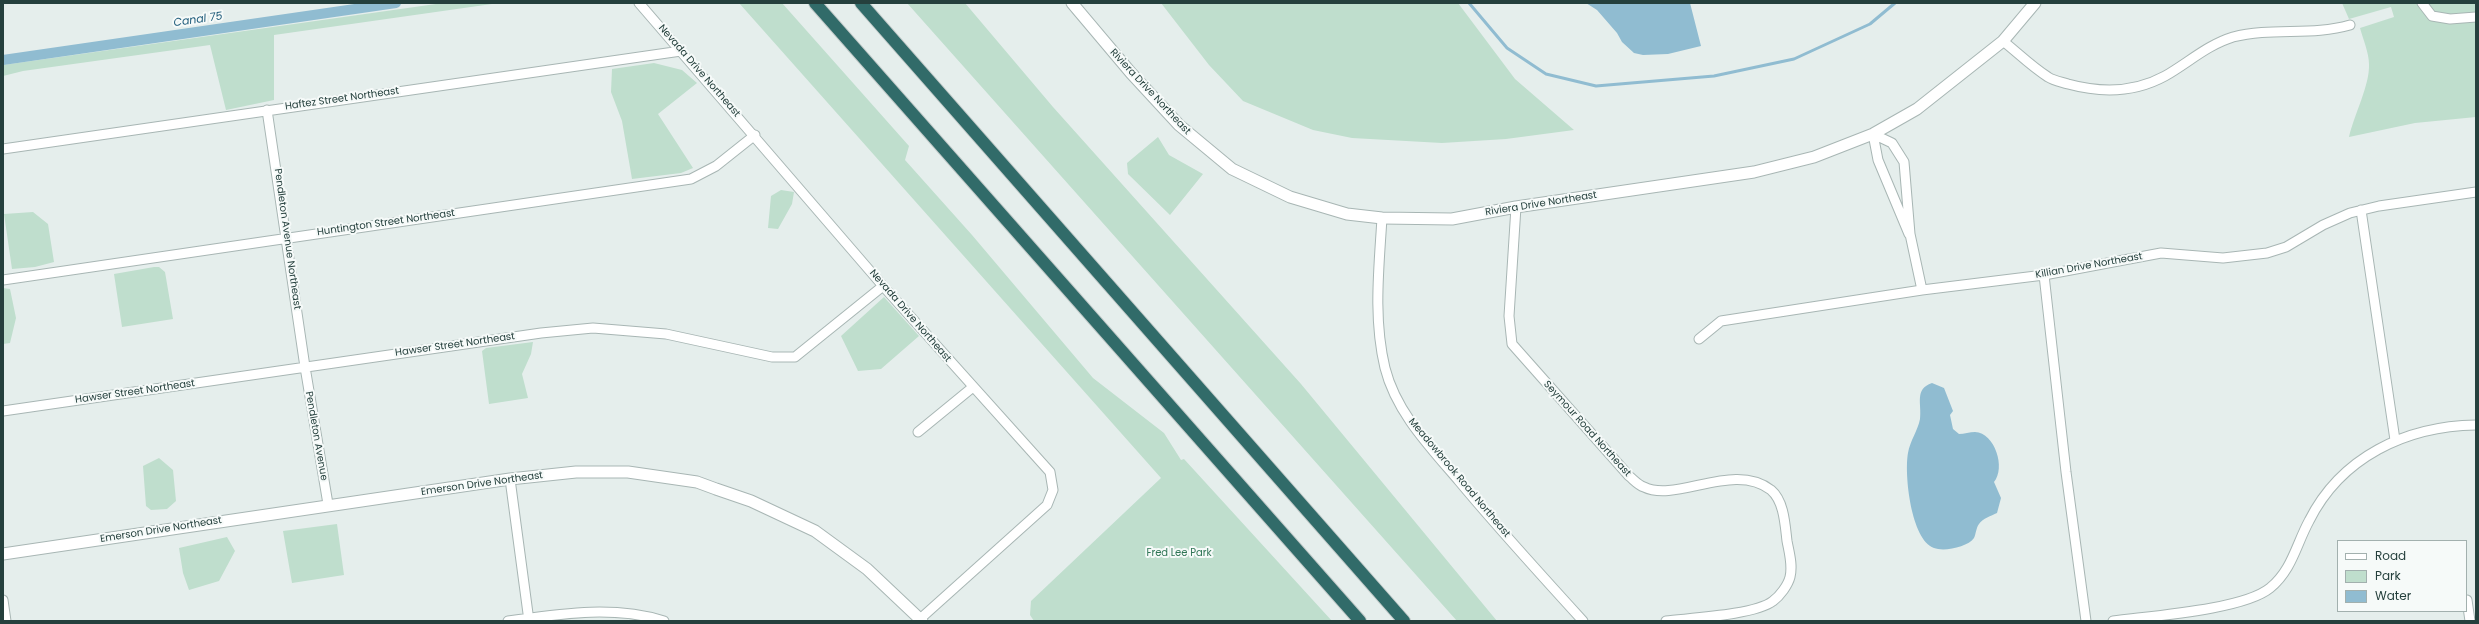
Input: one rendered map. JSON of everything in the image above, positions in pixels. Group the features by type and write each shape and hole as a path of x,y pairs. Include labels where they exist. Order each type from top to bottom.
{"highway":[{"path":"815,3 1360,621"},
{"path":"861,3 1404,621"}],"street":[{"name":"Nevada Drive Northeast","path":"639,3 755,135 884,286 1050,472 1053,490 1047,505 921,620"},
{"name":"Riviera Drive Northeast","path":"1072,3 1131,73 1179,125 1232,169 1293,198 1347,214 1382,218 1452,219 1516,207 1754,172 1814,157 1873,134 1917,109 2003,41 2035,3"},
{"path":"2422,3 2432,16 2450,19 2476,17"},
{"path":"2003,41 2049,78 2092,90 2108,91 2129,89 2165,76 2198,53 2231,38 2267,32 2335,29 2350,25"},
{"name":"Haftez Street Northeast","path":"3,149 681,51"},
{"name":"Pendleton Avenue Northeast","path":"267,110 305,367"},
{"path":"1873,134 1878,160 1907,233 1910,234"},
{"path":"1873,134 1892,143 1904,162 1910,234 1922,290"},
{"name":"Huntington Street Northeast","path":"3,280 691,179 716,166 755,135"},
{"name":"Killian Drive Northeast","path":"1699,339 1722,321 1922,290 2044,275 2162,253 2223,258 2267,253 2286,247 2323,224 2361,210 2476,192"},
{"name":"Seymour Road Northeast","path":"1516,207 1509,316 1512,344 1624,471 1644,488 1664,490 1736,479 1756,482 1771,490 1780,503 1791,564 1790,577 1783,591 1772,602 1753,609 1666,621"},
{"path":"2361,210 2396,440"},
{"name":"Meadowbrook Road Northeast","path":"1382,218 1377,313 1380,344 1386,370 1402,408 1417,431 1483,510 1583,621"},
{"path":"2044,275 2066,472 2086,621"},
{"name":"Hawser Street Northeast","path":"3,411 541,333 593,328 666,334 772,357 795,357 884,286"},
{"name":"Pendleton Avenue","path":"305,367 328,504"},
{"path":"918,432 973,387"},
{"path":"2113,621 2248,601 2269,589 2290,566 2309,521 2334,484 2359,460 2396,440 2437,428 2476,425"},
{"name":"Emerson Drive Northeast","path":"3,554 328,504 510,479 576,472 628,472 703,484 751,501 815,531 867,569 921,620"},
{"path":"510,479 529,620"},
{"path":"3,600 6,621"},
{"path":"2467,600 2470,621"},
{"path":"508,621 529,620 589,611 650,616 664,621"}],"green space":[{"path":"443,3 499,3 274,35 274,100 226,110 210,45 23,71 3,76 3,65"},
{"name":"Fred Lee Park","path":"739,3 782,3 909,146 905,160 972,235 1093,378 1164,433 1181,460 1184,459 1332,621 1034,621 1030,615 1031,601 1161,478"},
{"path":"907,3 965,3 1053,107 1301,384 1497,621 1457,621"},
{"path":"1161,3 1458,3 1515,79 1574,130 1506,139 1442,143 1352,138 1313,130 1243,101 1209,65"},
{"path":"2342,3 2476,3 2476,117 2415,123 2349,137 2369,72 2368,55 2360,28 2394,17 2391,7 2349,19"},
{"path":"654,63 682,70 697,83 658,114 693,168 681,173 632,179 622,121 611,92 612,69"},
{"path":"1158,137 1169,155 1203,174 1170,215 1128,174 1127,163"},
{"path":"781,190 794,192 792,204 778,229 768,228 771,196"},
{"path":"33,212 48,224 54,262 35,267 12,269 4,214"},
{"path":"159,267 165,272 173,319 122,327 114,274"},
{"path":"3,288 10,289 16,318 10,343 3,344"},
{"path":"884,297 919,336 881,369 858,371 841,336"},
{"path":"533,342 531,354 522,374 528,398 489,404 482,351 486,348"},
{"path":"159,458 173,470 176,501 167,509 151,510 146,506 143,466"},
{"path":"337,524 344,575 292,583 283,531"},
{"path":"227,537 235,551 219,581 189,590 183,573 179,548"}],"water":[{"path":"1586,3 1690,3 1701,46 1668,54 1643,55 1634,53 1622,42 1617,33 1597,10"},
{"path":"1932,383 1944,388 1953,411 1950,415 1953,429 1959,434 1975,432 1988,438 1993,445 1999,460 1999,468 1994,482 2001,498 1997,513 1981,522 1977,527 1974,538 1967,544 1949,549 1934,548 1926,542 1920,533 1915,520 1908,490 1908,453 1920,419 1921,393 1926,386"}],"waterway":[{"name":"Canal 75","path":"3,60 396,3"},
{"path":"1469,3 1507,48 1546,74 1596,86 1714,76 1794,59 1870,24 1895,3"}]}
